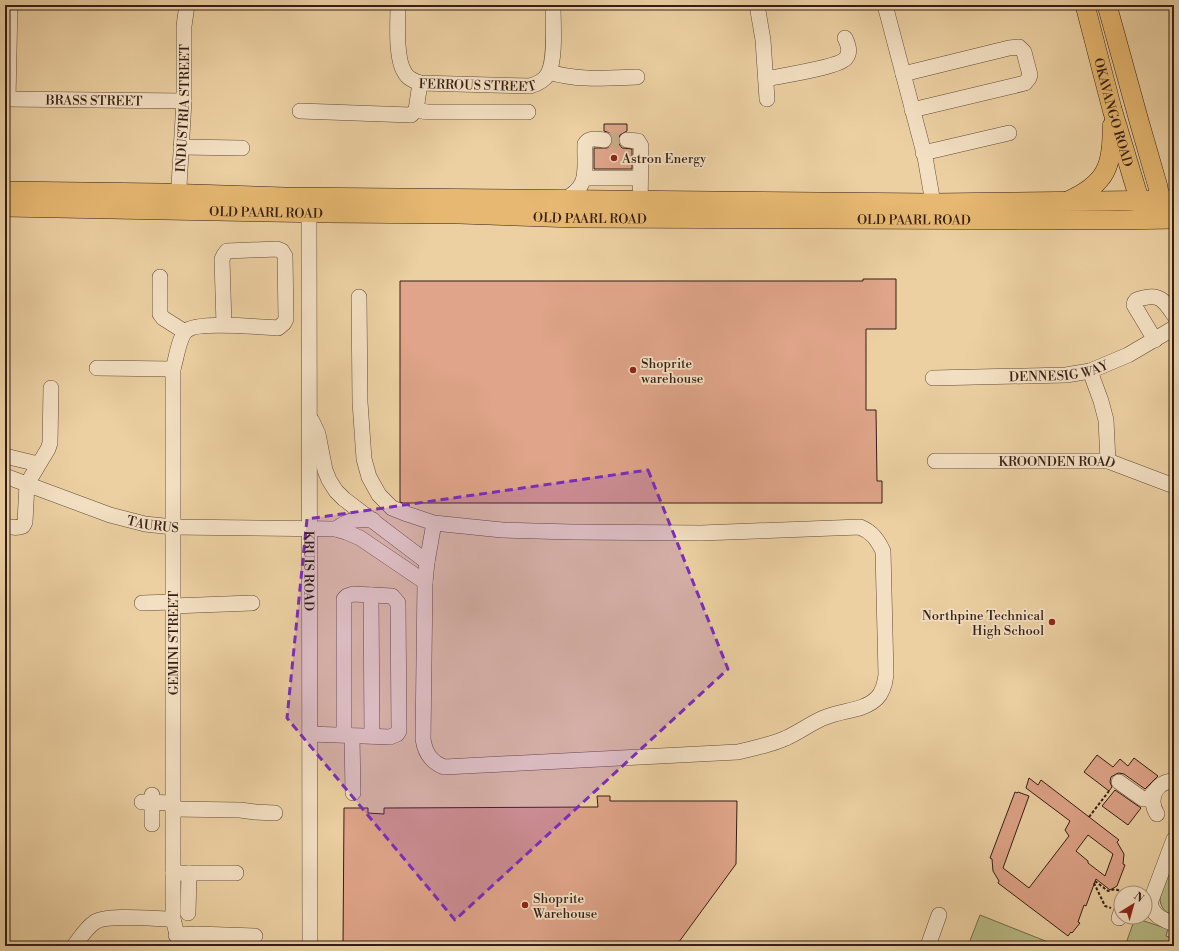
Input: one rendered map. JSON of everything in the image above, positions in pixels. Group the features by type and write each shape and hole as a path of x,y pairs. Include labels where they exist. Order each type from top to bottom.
{"main road":[{"name":"OKAVANGO ROAD","path":"1084,5 1112,109 1140,200 1144,220"},
{"name":"OKAVANGO ROAD","path":"1107,5 1138,121 1158,187 1167,200 1169,219"},
{"path":"1065,202 1090,189 1106,172 1110,162 1112,150 1112,109"},
{"name":"OLD PAARL ROAD","path":"5,191 178,202 309,205 459,214 575,218 640,209"},
{"name":"OLD PAARL ROAD","path":"309,205 563,200 640,209 934,211 1144,220 1169,219"},
{"name":"OLD PAARL ROAD","path":"934,211 1065,202 1167,200"},
{"name":"OLD PAARL ROAD","path":"5,207 178,202"}],"street":[{"path":"6,99 10,5"},
{"name":"INDUSTRIA STREET","path":"178,202 184,101 184,26 187,5"},
{"name":"FERROUS STREET","path":"398,5 399,52 401,65 405,74 412,80 420,83 530,86 540,83 549,72 552,64 553,5"},
{"path":"757,5 763,40 767,100"},
{"path":"885,5 924,153 934,211"},
{"path":"766,79 822,68 843,62 847,58 849,52 845,38"},
{"path":"903,74 1009,48 1019,47 1024,52 1030,75 1025,83 912,110"},
{"path":"549,72 575,78 638,77"},
{"path":"300,111 411,116 416,110 420,83"},
{"name":"BRASS STREET","path":"6,99 184,101"},
{"path":"416,110 427,112 528,112"},
{"path":"924,153 1009,133"},
{"path":"563,200 577,192 582,186 584,178 586,141 592,139 604,140"},
{"path":"627,140 635,140 640,144 640,209"},
{"path":"181,147 242,148"},
{"path":"584,178 640,178"},
{"name":"KRUIS ROAD","path":"309,205 310,946"},
{"path":"160,277 160,314 183,336 190,328 224,325 278,328 284,324 286,319 285,256 282,251 277,249 227,251 222,259 224,325"},
{"path":"1155,340 1134,304 1136,300 1149,296 1158,297 1165,303 1174,315"},
{"path":"359,297 360,402 364,460 369,477 379,495 392,508 434,523 502,530 701,533 860,527 869,531 876,538 883,551 886,675 884,686 879,697 870,703 856,709 835,713 820,719 786,738 771,744 738,752 444,767 436,764 429,756 425,749 423,739 425,582 434,523"},
{"name":"DENNESIG WAY","path":"933,378 1066,375 1090,371 1128,355 1174,328"},
{"name":"GEMINI STREET","path":"178,940 173,919 173,369 183,336"},
{"path":"97,368 173,369"},
{"path":"1090,371 1106,420 1108,461"},
{"path":"5,525 8,527 23,526 25,520 27,484 50,443 51,388"},
{"path":"309,414 318,434 328,480 336,491 344,499 427,562"},
{"path":"5,456 38,464"},
{"name":"KROONDEN ROAD","path":"935,461 1108,461 1174,486"},
{"name":"TAURUS","path":"5,476 110,515 145,524 173,527 336,529"},
{"path":"336,529 344,523 352,520 373,520"},
{"path":"336,529 360,538 425,582"},
{"path":"310,734 348,735 372,736 394,736 399,731 398,603 392,596 349,595 344,599 348,735 353,793"},
{"path":"371,595 372,736"},
{"path":"142,603 252,604"},
{"path":"1114,786 1143,799 1148,799 1164,783 1174,781"},
{"path":"1155,791 1153,795 1153,805 1157,814"},
{"path":"152,824 149,800 173,806 275,813"},
{"path":"1166,921 1153,912 1150,903 1174,839"},
{"path":"173,873 236,873"},
{"path":"188,913 189,873"},
{"path":"928,946 939,915"},
{"path":"1153,915 1166,921"},
{"path":"74,946 93,923 98,920 120,918 173,919"},
{"path":"178,940 197,934 256,936"}],"path":[{"path":"1089,817 1114,786"},
{"path":"1105,906 1095,882 1108,891 1113,890"}],"highlighted area":[{"path":"648,470 728,669 455,920 287,718 307,519"}],"green space":[{"path":"1174,858 1174,916 1164,909 1161,904 1160,897"},
{"path":"980,915 1058,946 968,946"},
{"path":"1153,924 1168,929 1166,936 1174,939 1174,946 1125,946 1132,925"}],"building":[{"path":"604,124 627,124 627,131 620,135 618,140 622,148 632,149 632,169 594,169 594,148 607,148 611,146 613,142 610,133 604,131"},
{"name":"Shoprite warehouse","path":"863,279 896,279 896,329 866,329 866,410 876,410 877,481 882,481 882,503 400,502 400,281 863,281"},
{"path":"1097,755 1113,767 1120,759 1128,766 1134,758 1158,776 1145,789 1124,774 1119,773 1111,777 1110,782 1112,787 1109,791 1084,772"},
{"path":"1029,778 1038,785 1041,780 1119,840 1117,842 1124,854 1123,864 1125,865 1117,885 1113,885 1113,888 1110,890 1096,879 1086,906 1084,905 1078,922 1080,923 1068,936 998,883 999,881 993,871 992,859 990,858 1015,792 1029,796 1003,868 1029,888 1069,836 1065,830 1070,821 1026,788","holes":["1088,835 1113,854 1105,876 1088,863 1088,861 1076,851"]},
{"path":"1115,790 1141,808 1128,825 1102,806"},
{"name":"Shoprite Warehouse","path":"597,796 610,796 610,801 737,801 736,864 676,946 343,946 344,808 368,808 368,813 384,814 384,808 598,807"}],"tunnel":[{"path":"604,140 627,140"}],"place":[{"name":"Astron Energy","path":"614,158"},
{"name":"Shoprite warehouse","path":"633,370"},
{"name":"Northpine Technical High School","path":"1052,622"},
{"name":"Shoprite Warehouse","path":"525,905"}]}
